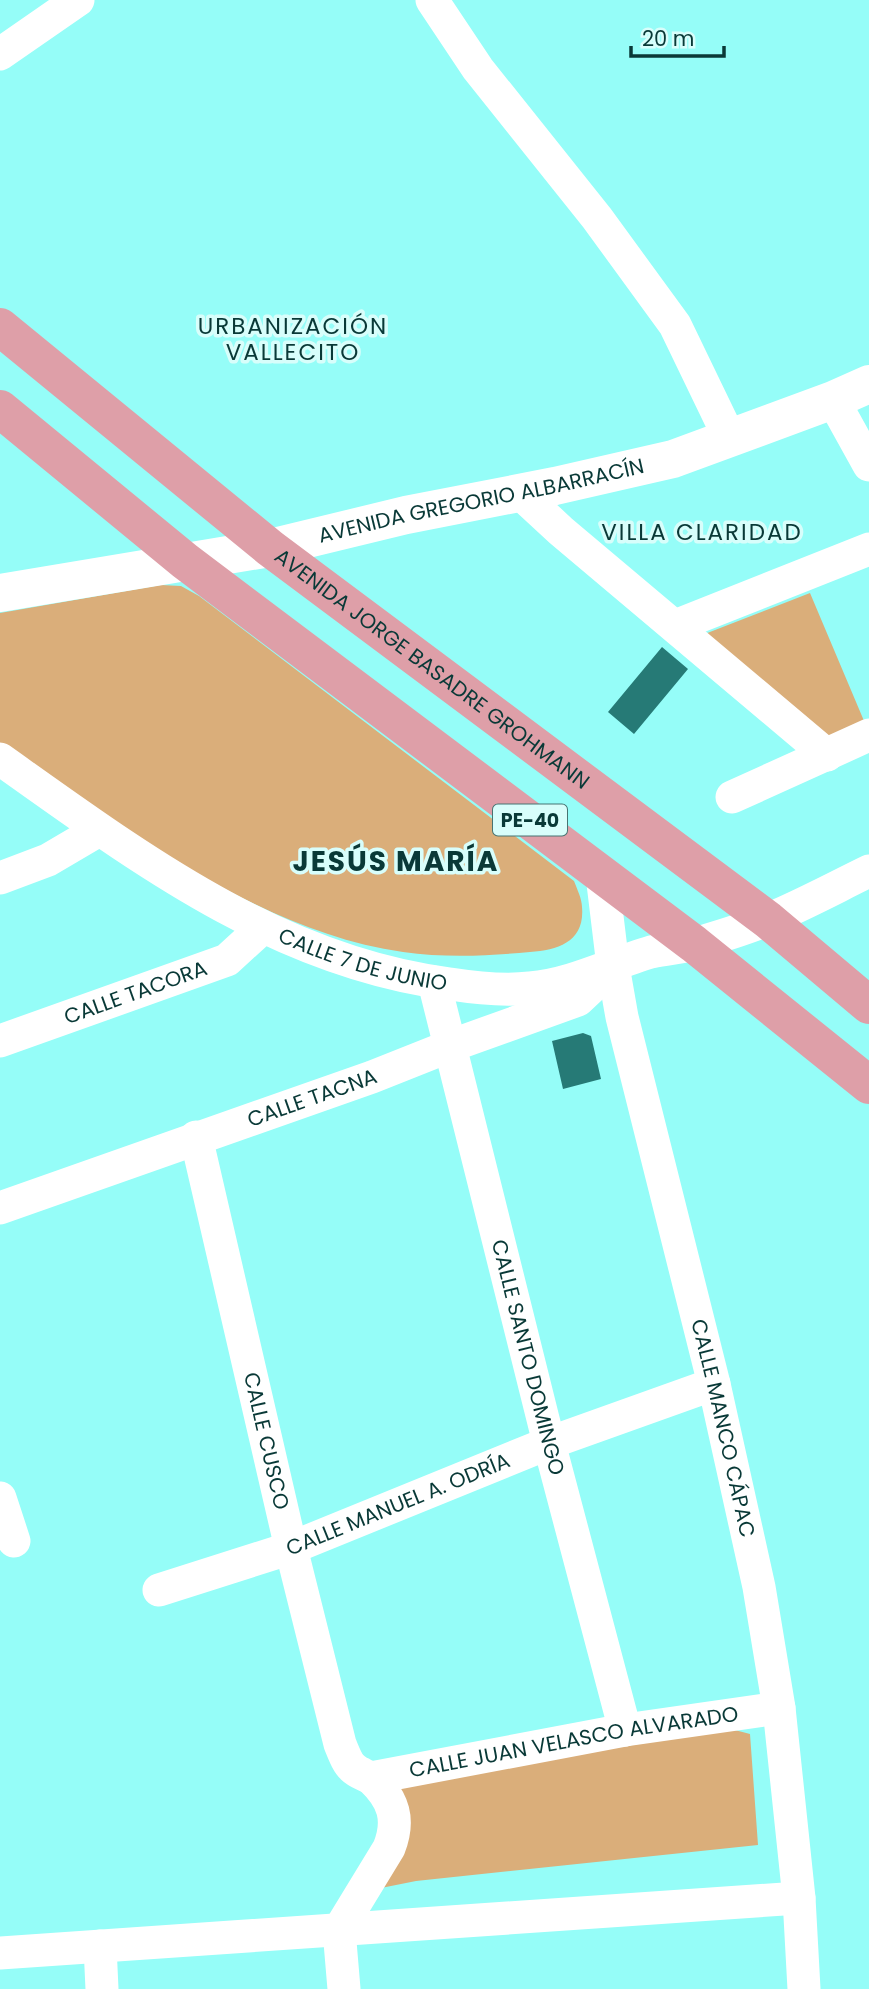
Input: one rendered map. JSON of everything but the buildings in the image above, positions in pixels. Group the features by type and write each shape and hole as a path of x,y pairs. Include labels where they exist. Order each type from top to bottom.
{"highway":[{"name":"AVENIDA JORGE BASADRE GROHMANN","path":"0,327 270,548 768,920 869,1005"},
{"name":"PE-40","path":"0,409 186,561 694,944 869,1086"}],"street":[{"path":"0,54 78,0"},
{"path":"432,0 478,69 597,218 675,325 730,439"},
{"name":"AVENIDA GREGORIO ALBARRACÍN","path":"0,593 270,548 406,515 520,493 673,458 730,439 869,384"},
{"path":"833,400 869,465"},
{"path":"520,493 561,531 827,755"},
{"path":"675,626 869,549"},
{"path":"732,797 869,735"},
{"name":"CALLE 7 DE JUNIO","path":"0,759 99,830 173,878 262,928 315,950 390,974 479,988 529,989 567,982 652,952 694,944 768,920 869,871"},
{"path":"0,878 48,860 99,830"},
{"name":"CALLE MANCO CÁPAC","path":"602,875 622,1017 714,1384 759,1587 779,1708 799,1898 804,1989"},
{"name":"CALLE TACORA","path":"0,1041 227,960 262,928"},
{"name":"CALLE TACNA","path":"0,1208 372,1077 578,1000 613,966"},
{"name":"CALLE SANTO DOMINGO","path":"434,982 549,1443 625,1730"},
{"name":"CALLE CUSCO","path":"196,1137 290,1548 340,1744 352,1768 371,1778"},
{"name":"CALLE MANUEL A. ODRÍA","path":"159,1590 290,1548 549,1443 714,1384"},
{"path":"0,1498 14,1541"},
{"name":"CALLE JUAN VELASCO ALVARADO","path":"371,1778 625,1730 779,1708"},
{"path":"344,1989 340,1930 389,1848 395,1833 396,1819 387,1797 371,1778"},
{"path":"0,1953 799,1898"},
{"path":"100,1946 102,1989"}],"shaded area":[{"path":"161,585 181,586 199,596 574,881 582,907 582,919 575,936 560,946 541,951 466,956 403,952 348,940 295,922 242,898 191,870 0,743 0,613"},
{"path":"810,593 867,728 828,745 697,637"},
{"path":"731,1729 750,1734 758,1845 416,1881 381,1888 392,1784"}],"district":[{"name":"URBANIZACIÓN VALLECITO","path":"293,339"},
{"name":"VILLA CLARIDAD","path":"702,532"},
{"name":"JESÚS MARÍA","path":"396,861"}]}
